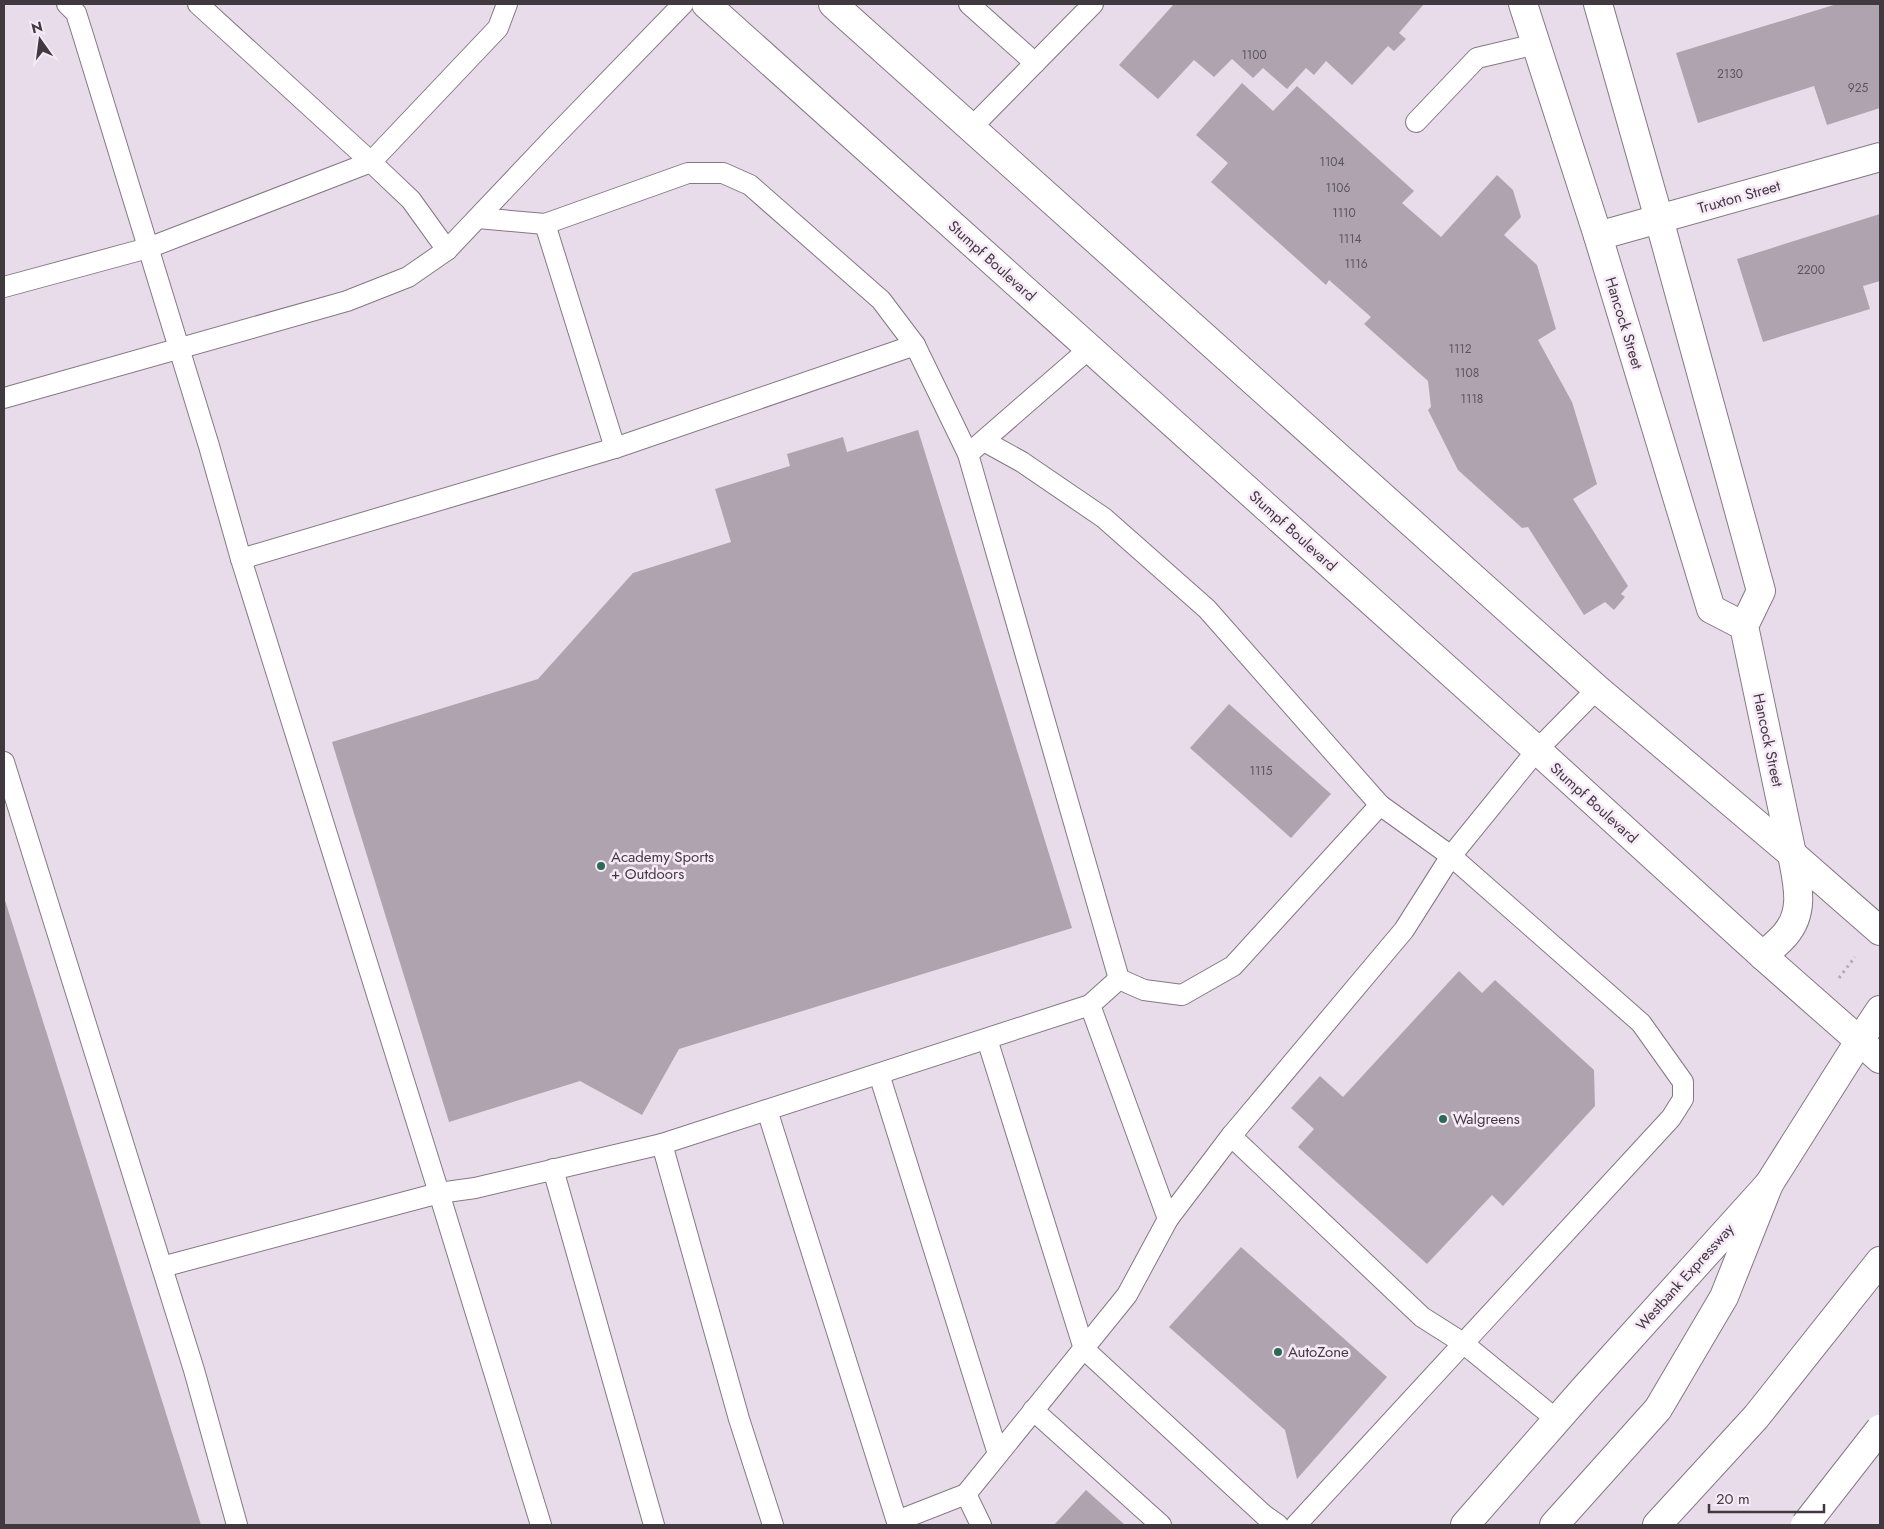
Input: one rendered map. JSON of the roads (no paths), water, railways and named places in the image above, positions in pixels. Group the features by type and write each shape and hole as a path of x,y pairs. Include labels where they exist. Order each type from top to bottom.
{"main road":[{"name":"Stumpf Boulevard","path":"706,4 1537,750 1762,956 1860,1040 1880,1060"},
{"path":"833,4 1597,689 1880,931"},
{"name":"Hancock Street","path":"1523,4 1598,236 1711,609 1744,626 1800,894 1797,915 1786,934 1762,956"},
{"path":"1598,4 1761,591 1744,626"},
{"name":"Truxton Street","path":"1598,236 1880,157"},
{"name":"Westbank Expressway","path":"1465,1525 1770,1184 1880,1010"},
{"path":"1554,1525 1658,1409 1724,1297 1770,1184"},
{"path":"1657,1525 1756,1417 1880,1261"},
{"path":"1805,1525 1880,1429"}],"lane":[{"path":"67,4 76,13 81,27 179,347 241,559 440,1193 541,1525"},
{"path":"198,4 411,200 447,250"},
{"path":"4,287 148,248 371,162 498,28 507,4"},
{"path":"4,398 346,301 408,277 447,250 683,4"},
{"path":"969,4 1035,63"},
{"path":"972,127 1093,4"},
{"path":"1416,122 1477,58 1536,44"},
{"path":"478,218 546,224 688,173 724,173 750,185 881,300 915,345 968,454 1119,979"},
{"path":"546,224 615,448"},
{"path":"241,559 615,448 915,345"},
{"path":"968,454 1090,348"},
{"path":"984,440 1022,462 1104,518 1207,609 1380,805 1450,856 1640,1023 1683,1082 1683,1098 1671,1118 1296,1525"},
{"path":"767,1110 898,1523 966,1494 1127,1295 1168,1219 1231,1136 1404,930 1450,856 1537,750 1597,689"},
{"path":"4,762 194,1370 237,1525"},
{"path":"1119,979 1144,990 1182,995 1233,966 1380,805"},
{"path":"162,1267 440,1193 475,1188 662,1144 1090,1005 1119,979"},
{"path":"1090,1005 1168,1219"},
{"path":"988,1038 1084,1348 1264,1515 1278,1525"},
{"path":"879,1074 998,1454"},
{"path":"1231,1136 1422,1318 1463,1344 1557,1420"},
{"path":"662,1144 739,1419 773,1525"},
{"path":"553,1169 654,1525"},
{"path":"1033,1410 1161,1525"},
{"path":"966,1494 981,1525"}],"place":[{"name":"Academy Sports + Outdoors","path":"601,866"},
{"name":"Walgreens","path":"1443,1119"},
{"name":"AutoZone","path":"1278,1352"}]}
